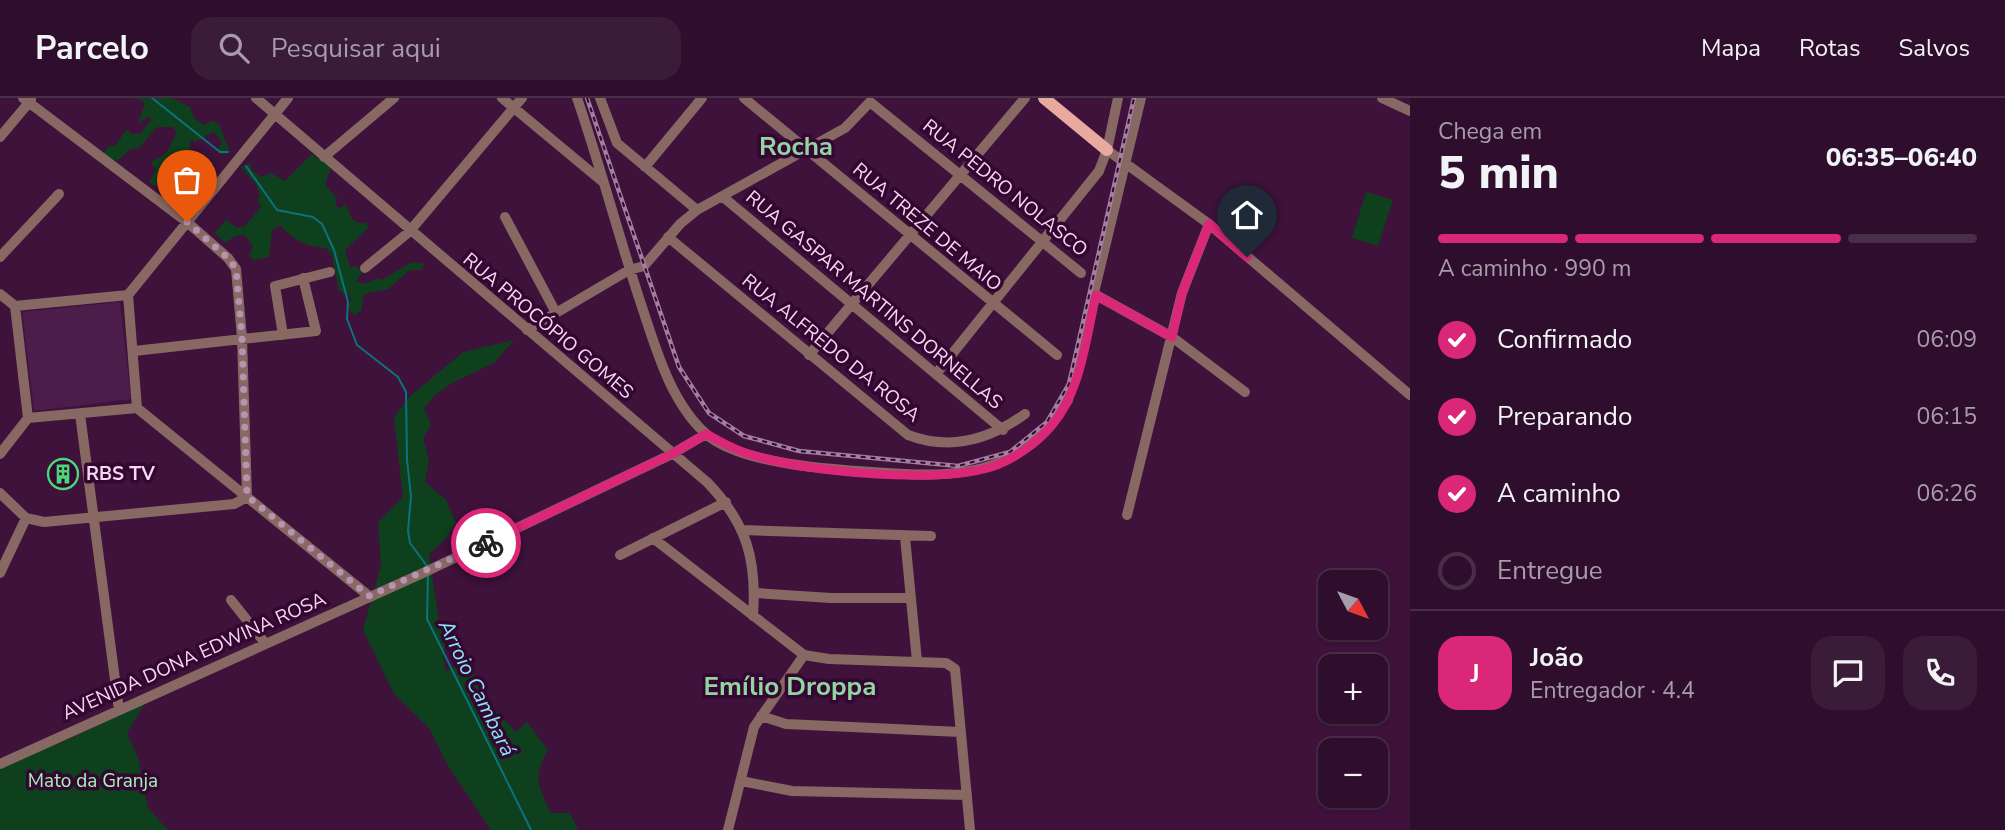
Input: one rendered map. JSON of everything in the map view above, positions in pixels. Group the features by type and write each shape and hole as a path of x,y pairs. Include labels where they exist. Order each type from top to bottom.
{"main road":[{"path":"1044,98 1107,150"}],"street":[{"name":"RUA PROCÓPIO GOMES","path":"256,98 726,502 743,530 752,558 755,593 753,616"},
{"path":"137,408 128,295 288,98"},
{"path":"324,157 394,98"},
{"path":"502,98 603,182"},
{"path":"365,268 409,232 523,98"},
{"path":"577,98 629,270 667,377 706,434 745,453 767,460 831,470 936,475 992,467 1038,439 1068,400 1096,295 1141,98"},
{"path":"600,98 614,139 697,210"},
{"path":"645,167 702,98"},
{"name":"RUA TREZE DE MAIO","path":"744,98 1057,355"},
{"path":"809,355 1025,98"},
{"path":"936,374 1099,171 1107,150 1118,98"},
{"path":"1382,98 1410,111"},
{"path":"0,137 28,99 187,222 228,258 236,269 242,338 247,496"},
{"name":"RUA PEDRO NOLASCO","path":"806,149 845,128 866,104 874,103 1081,273"},
{"path":"635,286 644,266 668,237 697,210 806,149"},
{"path":"1107,150 1209,224 1410,395"},
{"path":"0,257 59,194"},
{"name":"RUA GASPAR MARTINS DORNELLAS","path":"723,197 1003,430"},
{"path":"505,217 555,311"},
{"path":"1127,515 1182,293 1209,224"},
{"name":"RUA ALFREDO DA ROSA","path":"668,237 908,435 924,441 953,443 978,439 1003,430 1025,414"},
{"path":"527,330 555,311 629,270 644,266"},
{"path":"283,335 275,286 330,272"},
{"path":"134,351 317,329 303,278"},
{"path":"0,294 15,306 128,295"},
{"path":"1096,295 1172,337 1245,393"},
{"path":"0,454 28,418 15,306"},
{"path":"28,418 137,408 369,596"},
{"path":"80,414 119,710"},
{"name":"AVENIDA DONA EDWINA ROSA","path":"0,764 435,568 672,454 706,434"},
{"path":"0,493 26,518 44,522 234,504 247,496"},
{"path":"620,555 726,502"},
{"path":"0,573 26,518"},
{"path":"743,530 931,536"},
{"path":"905,537 917,661"},
{"path":"653,538 804,655 829,659 946,663 955,669 970,830"},
{"path":"755,593 831,598 910,598"},
{"path":"231,600 265,643"},
{"path":"728,830 751,737 761,716 804,655"},
{"path":"761,716 786,724 960,732"},
{"path":"741,780 792,791 967,796"}],"shaded area":[{"path":"120,302 131,399 34,411 22,312"}],"green space":[{"path":"131,98 172,98 190,107 194,118 204,125 212,121 219,124 229,150 223,155 218,150 222,142 214,132 195,142 191,139 189,159 173,175 155,186 149,183 156,169 151,163 167,152 177,132 172,127 157,127 139,148 131,149 117,161 110,160 104,153 109,146 115,146 127,129 131,134 140,134 152,119 149,117 138,123 145,104 139,99"},
{"path":"312,154 331,167 325,185 337,198 335,205 339,208 346,204 352,219 361,224 367,222 368,228 345,250 350,267 358,267 362,273 356,281 363,284 378,278 382,280 412,262 424,264 422,270 410,270 388,289 364,294 361,311 354,315 347,306 351,300 347,294 339,291 332,255 326,248 300,242 280,225 272,230 269,257 253,260 249,255 253,246 245,235 235,236 225,243 215,233 226,220 237,228 244,227 262,206 257,202 260,197 256,184 241,167 251,163 251,170 261,177 271,173 285,181"},
{"path":"1366,192 1393,200 1378,246 1352,238"},
{"path":"514,340 494,363 454,382 436,394 424,408 431,425 423,438 429,460 425,482 446,500 456,523 429,555 439,620 451,629 443,655 446,671 463,663 473,669 483,695 515,732 527,722 548,750 540,767 539,782 551,813 570,813 578,830 491,830 448,766 429,728 394,694 363,630 381,565 378,522 403,497 394,418 408,398 463,352"},
{"name":"Mato da Granja","path":"145,703 127,733 138,757 148,808 168,830 0,830 0,768 25,754 58,744"}],"waterway":[{"name":"Arroio Cambará","path":"152,98 220,152 228,152"},
{"name":"Arroio Cambará","path":"246,166 277,210 313,217 322,224 334,250 348,302 347,319 357,345 398,377 406,392 407,460 411,496 408,531 410,543 427,566"},
{"name":"Arroio Cambará","path":"428,574 427,619 531,830"}],"railway":[{"path":"587,98 679,367 709,413 744,436 799,451 958,466 1010,452 1047,422 1069,384 1134,98"}],"way so far":[{"path":"187,222 228,258 236,269 242,338 247,496 369,596 486,543"}],"place":[{"name":"RBS TV","path":"63,474"}],"district":[{"name":"Rocha","path":"796,146"},
{"name":"Emílio Droppa","path":"790,686"}],"route":[{"path":"486,543 672,454 706,434 745,453 767,460 831,470 936,475 992,467 1010,459 1038,439 1053,424 1068,400 1075,383 1096,295 1172,337 1191,265 1209,224 1247,257"}]}
